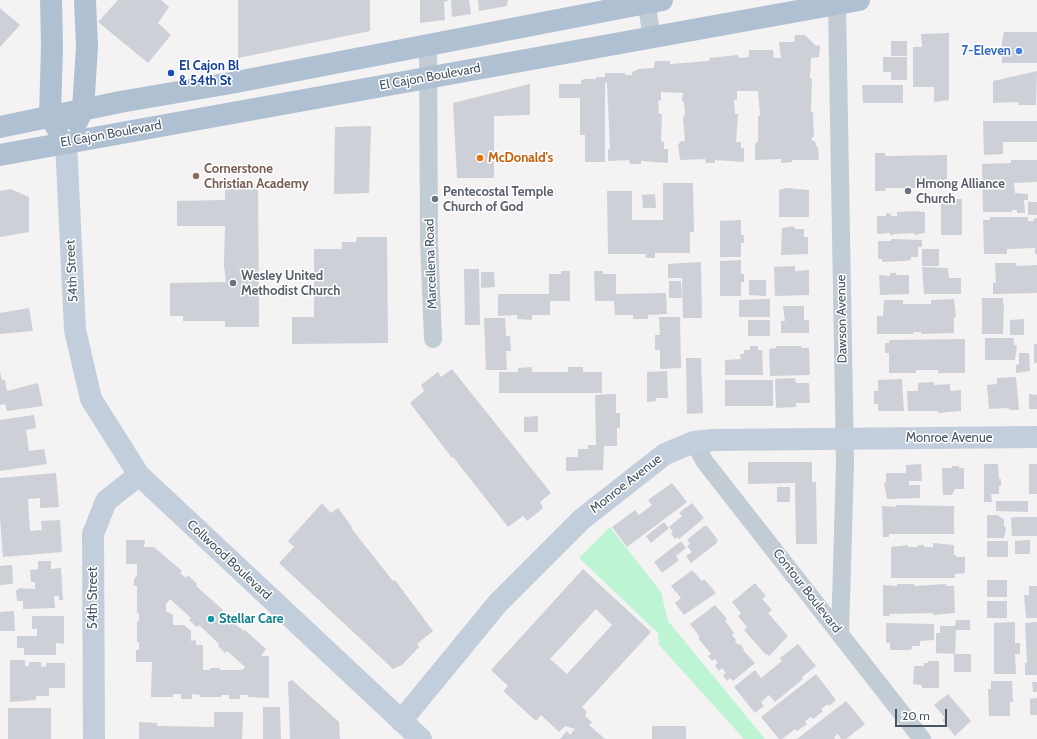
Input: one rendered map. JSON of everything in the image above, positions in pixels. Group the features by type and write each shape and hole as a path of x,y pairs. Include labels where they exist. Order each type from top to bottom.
{"main road":[{"path":"50,0 52,47 50,116"},
{"path":"66,142 84,109 87,47 85,0"},
{"name":"El Cajon Boulevard","path":"0,155 859,0"},
{"path":"0,128 84,109 231,83 651,1"},
{"name":"54th Street","path":"50,116 66,142"}],"street":[{"path":"651,1 652,38"},
{"name":"Dawson Avenue","path":"837,5 844,439 840,634"},
{"name":"Marcellena Road","path":"428,45 429,242 433,339"},
{"name":"54th Street","path":"66,142 75,330 91,399"},
{"name":"Collwood Boulevard","path":"91,399 139,475 421,739"},
{"name":"Monroe Avenue","path":"401,721 498,603 582,519 665,454 694,442 713,440 1037,437"},
{"name":"Contour Boulevard","path":"694,442 705,462 922,739"},
{"name":"54th Street","path":"94,739 93,534 106,501 139,475"}],"green space":[{"path":"610,527 661,592 668,621 765,739 744,739 659,645 658,633 579,558"}],"building":[{"path":"118,0 161,0 169,7 158,23 171,35 148,63 98,22"},
{"path":"238,0 370,0 370,31 238,58"},
{"path":"420,0 449,0 444,2 445,20 420,23"},
{"path":"451,0 469,0 471,14 452,17"},
{"path":"478,0 508,0 507,6 479,11"},
{"path":"0,8 20,25 0,47"},
{"name":"7-Eleven","path":"1004,32 1037,32 1037,63 1002,63 1002,39"},
{"path":"949,33 949,100 934,102 934,87 913,87 913,47 922,47 921,34"},
{"path":"795,35 805,35 815,45 820,46 819,57 811,58 810,78 812,79 811,112 813,112 814,137 812,137 812,141 815,141 816,146 818,147 819,160 792,160 792,162 781,163 781,159 755,160 755,144 758,141 758,116 760,115 758,91 737,91 737,100 734,100 735,114 738,114 736,142 741,142 741,148 744,148 744,162 715,160 715,163 706,163 705,159 680,160 678,145 681,141 685,141 683,117 685,114 684,102 682,101 683,93 661,92 661,100 658,101 659,114 662,114 661,141 664,142 664,149 668,149 668,163 641,161 641,164 630,164 629,160 608,161 608,150 610,148 607,83 605,83 605,73 625,73 625,75 632,75 632,72 639,69 654,68 655,61 670,61 670,64 709,61 710,58 737,55 740,58 749,57 749,50 773,50 774,58 781,58 779,42 794,42"},
{"path":"891,41 907,41 907,56 891,56"},
{"path":"883,57 907,57 907,80 891,80 891,72 883,72"},
{"path":"1037,71 1036,105 1018,105 1018,102 993,103 993,81"},
{"path":"596,77 605,77 605,162 585,162 585,135 580,135 580,98 559,98 559,84 581,84 581,81 584,79 596,79"},
{"path":"530,84 530,115 494,116 494,178 457,178 453,103"},
{"path":"862,85 903,85 903,103 863,103"},
{"path":"983,121 1037,121 1037,142 1003,142 1003,154 984,155"},
{"path":"371,126 369,193 334,194 335,127"},
{"path":"875,153 885,153 885,156 947,155 947,188 885,188 886,191 875,191"},
{"path":"1011,160 1037,160 1037,182 1014,183 1015,193 1028,194 1028,200 1024,200 1025,213 1017,213 1017,210 1012,210 1012,212 983,212 982,164 1011,163"},
{"path":"663,183 693,183 694,232 690,232 690,253 655,253 655,258 646,258 646,254 608,254 607,191 632,191 632,220 663,220"},
{"path":"230,185 258,187 259,327 225,327 225,321 183,321 183,316 170,316 170,283 226,282 224,265 225,226 177,226 177,201 225,200 225,187 230,187"},
{"path":"786,188 809,190 809,217 779,217 779,190"},
{"path":"11,189 29,197 29,232 0,237 0,191"},
{"path":"655,194 656,208 643,208 642,195"},
{"path":"941,199 962,199 962,235 941,235"},
{"path":"1028,202 1037,202 1037,215 1028,215"},
{"path":"897,212 925,212 925,233 914,235 914,233 893,235 890,235 890,233 877,234 877,216 886,216 886,213 891,214 891,216 897,216"},
{"path":"990,217 1028,217 1028,221 1034,221 1034,218 1037,218 1037,254 1035,254 1035,248 1007,249 1007,254 984,254 983,220 990,220"},
{"path":"741,220 741,235 744,235 744,243 741,243 741,257 720,257 720,221"},
{"path":"793,226 795,229 804,229 804,237 808,237 808,254 781,255 782,228"},
{"path":"357,237 387,237 388,343 292,344 292,317 314,317 314,249 342,249 342,242 356,242"},
{"path":"891,239 922,240 922,247 918,247 918,257 911,257 911,260 904,261 882,262 882,259 878,259 878,241 891,241"},
{"path":"922,249 939,249 939,266 922,266"},
{"path":"741,260 741,274 744,274 744,282 741,282 741,296 720,296 720,261"},
{"path":"701,262 702,318 683,318 682,278 668,278 668,264"},
{"path":"995,263 1016,263 1016,266 1037,265 1037,293 993,294 993,283 996,283"},
{"path":"795,266 795,271 809,270 809,295 775,296 774,267"},
{"path":"922,267 948,268 949,278 961,278 961,294 924,294"},
{"path":"464,269 479,269 480,325 465,325"},
{"path":"561,271 570,271 570,301 550,301 550,315 532,315 532,320 517,319 517,315 498,316 498,294 549,294 549,274 561,274"},
{"path":"594,271 603,271 603,274 616,274 616,294 666,293 667,314 648,315 648,319 633,319 633,315 615,315 614,301 595,301"},
{"path":"481,272 494,272 495,287 481,288"},
{"path":"890,273 896,273 896,275 909,275 909,294 880,295 879,275 890,276"},
{"path":"749,280 766,280 766,296 749,295"},
{"path":"669,281 681,281 682,298 669,298"},
{"path":"982,298 1003,298 1003,334 982,334"},
{"path":"770,299 770,317 739,317 739,300"},
{"path":"954,299 956,317 954,317 954,333 921,334 921,332 913,332 913,334 877,334 877,316 883,316 884,300 903,300 903,304 931,304 931,300"},
{"path":"783,306 804,306 804,320 809,320 809,333 781,333 781,321 785,321"},
{"path":"29,308 33,331 0,334 0,313"},
{"path":"659,317 680,317 681,368 660,369 660,350 655,350 655,335 660,335"},
{"path":"484,318 505,318 506,336 510,336 511,351 506,351 507,370 486,370"},
{"path":"1024,319 1024,335 1010,335 1010,320"},
{"path":"748,320 770,320 770,336 748,336"},
{"path":"985,338 1014,338 1014,345 1017,345 1015,360 985,360"},
{"path":"965,339 965,373 938,373 938,370 916,370 916,373 889,373 889,353 885,353 885,343 889,343 889,340"},
{"path":"1034,344 1037,344 1037,363 1034,363"},
{"path":"750,346 758,346 758,350 762,350 763,375 725,375 725,360 741,359 740,354 744,354 744,350 750,350"},
{"path":"776,346 801,346 801,348 809,348 810,375 770,376 769,349 776,348"},
{"path":"1019,353 1029,353 1030,371 1016,373 1016,365 1019,364"},
{"path":"686,358 701,358 703,413 687,414"},
{"path":"532,367 532,372 568,372 568,367 583,367 583,372 602,372 602,393 499,393 499,372 518,372 518,368"},
{"path":"452,369 551,493 540,502 543,508 527,521 523,516 508,527 410,403 424,391 421,385 438,372 441,377"},
{"path":"0,371 2,380 5,380 7,391 38,383 43,406 7,411 5,404 0,405"},
{"path":"667,371 668,398 656,398 656,401 647,402 647,372"},
{"path":"1016,377 1019,410 1011,410 1007,408 989,409 987,385 997,384 997,378"},
{"path":"795,378 796,383 809,383 810,403 796,403 796,407 776,408 775,379"},
{"path":"902,379 904,411 878,411 878,404 874,404 874,391 878,391 878,380"},
{"path":"725,380 773,380 773,406 725,406"},
{"path":"934,382 934,385 950,384 950,391 961,390 961,411 938,413 938,411 908,411 907,391 918,391 918,383"},
{"path":"616,394 616,413 620,413 620,428 617,428 617,446 604,446 603,470 566,471 566,457 578,457 578,449 588,449 588,445 596,445 595,395"},
{"path":"1029,394 1037,395 1037,409 1029,409"},
{"path":"34,415 36,428 26,430 29,451 44,449 47,464 0,471 0,420"},
{"path":"538,416 538,432 524,432 524,417"},
{"path":"748,462 812,462 812,482 816,482 817,544 796,544 795,483 748,484"},
{"path":"921,464 922,481 909,481 909,485 920,485 920,498 887,499 884,483 886,483 886,473 906,473 906,465"},
{"path":"984,464 998,464 1001,486 999,486 999,494 991,494 992,502 984,502"},
{"path":"1029,464 1037,464 1037,494 1029,494"},
{"path":"952,466 964,468 964,489 955,489 952,495 943,495 942,468 952,468"},
{"path":"56,473 59,507 40,508 40,498 28,499 30,531 42,530 41,521 60,520 62,552 3,557 0,519 0,478"},
{"path":"672,483 687,502 627,547 612,527 635,510 639,515 652,505 648,500"},
{"path":"777,487 790,487 790,502 777,502"},
{"path":"996,501 1028,501 1028,512 996,511"},
{"path":"322,503 331,513 338,508 352,527 351,528 393,581 395,580 433,631 417,644 419,647 402,665 393,669 279,563 294,547 288,541"},
{"path":"692,503 704,518 679,539 677,537 675,539 671,534 673,532 669,527 682,516 679,513"},
{"path":"896,505 954,506 954,534 889,534 889,537 883,537 882,506 896,507"},
{"path":"987,515 997,515 1004,519 1004,527 1006,527 1006,530 1004,538 987,538"},
{"path":"1037,517 1037,536 1012,536 1011,518"},
{"path":"664,522 669,528 651,543 646,536"},
{"path":"704,526 707,526 718,540 716,542 717,543 691,563 686,556 692,552 687,546 690,544 687,540"},
{"name":"Stellar Care","path":"126,540 145,540 144,547 154,547 182,571 180,573 186,578 188,575 197,584 196,586 223,610 222,612 229,619 230,617 238,623 236,625 244,631 245,630 266,649 261,656 269,656 269,698 240,695 240,699 229,699 229,695 221,695 221,697 200,697 200,695 192,694 192,699 181,699 181,694 173,694 173,697 151,697 152,662 136,662 136,650 139,650 139,642 137,642 137,621 139,621 139,613 137,613 137,586 134,586 134,579 137,576 137,564 126,564","holes":["170,599 191,618 189,620 197,627 199,625 219,644 218,646 225,653 227,651 245,667 242,670 220,670 220,668 203,670 203,645 196,645 196,640 191,641 191,631 184,625 173,625 173,615 166,611 166,604"]},
{"path":"1030,540 1030,554 1015,554 1015,541"},
{"path":"681,541 686,548 676,556 679,560 662,573 654,562"},
{"path":"987,541 1008,541 1008,557 987,557"},
{"path":"933,543 954,545 954,555 956,555 956,557 965,557 965,573 955,574 955,578 891,578 891,547 908,545 908,547 918,547 918,545 924,545 924,547 933,547"},
{"path":"38,561 51,561 51,569 61,568 63,600 59,600 59,596 54,596 55,608 23,609 23,601 17,601 16,590 19,590 18,588 35,589 35,582 31,582 30,570 38,569"},
{"path":"12,565 13,584 0,585 0,566"},
{"path":"583,569 651,632 582,707 587,712 585,716 592,722 589,725 605,739 560,739 567,731 570,735 575,729 565,726 559,732 541,715 536,721 503,691 508,686 491,670","holes":["596,609 612,625 567,674 550,659"]},
{"path":"692,570 702,581 704,579 716,593 684,615 675,603 681,598 671,586"},
{"path":"987,580 1007,580 1007,597 987,597"},
{"path":"755,583 766,596 762,599 772,610 768,613 788,636 769,656 767,654 766,655 744,630 747,627 738,616 741,613 732,602"},
{"path":"897,584 914,584 914,586 946,584 946,586 954,586 955,613 933,615 933,613 889,614 890,616 883,616 883,585 897,586"},
{"path":"1029,586 1037,586 1037,618 1026,618 1024,595 1029,595"},
{"path":"987,601 1007,601 1007,618 987,618"},
{"path":"715,605 727,619 725,621 734,633 732,635 736,640 735,641 738,645 740,644 744,649 743,650 755,663 733,681 730,678 727,681 723,675 726,673 722,668 719,671 715,665 718,663 715,659 712,661 708,656 711,654 698,638 700,637 690,624"},
{"path":"14,611 15,631 0,631 0,612"},
{"path":"32,616 64,616 64,644 56,643 56,655 24,655 24,648 17,648 17,636 37,636 37,629 32,629"},
{"path":"956,620 970,620 970,630 956,630 955,654 936,653 936,633 940,633 940,626 955,626"},
{"path":"1015,622 1015,643 1020,643 1020,654 1015,654 1016,674 994,674 994,623"},
{"path":"1037,622 1037,675 1025,675 1025,663 1027,663 1025,623"},
{"path":"886,623 934,624 934,640 920,641 920,646 912,646 912,649 909,650 890,650 890,643 886,643"},
{"path":"798,644 816,666 775,702 769,695 761,702 764,706 755,713 734,687 755,670 761,678 782,661 780,658"},
{"path":"954,654 971,654 971,672 954,672"},
{"path":"10,660 25,660 25,666 29,666 29,662 41,662 41,667 46,666 46,663 65,663 65,688 49,688 49,696 36,696 36,700 10,702"},
{"path":"928,661 939,661 939,688 922,688 922,685 913,684 914,666 924,666 924,663 928,663"},
{"path":"816,674 836,700 829,706 828,704 821,709 823,711 813,719 811,717 805,721 807,724 797,731 795,729 782,739 779,739 761,717"},
{"path":"292,680 339,722 340,739 290,739 288,682"},
{"path":"991,681 1012,681 1013,702 1010,702 1010,716 989,716 988,689 991,689"},
{"path":"1032,682 1037,682 1037,692 1033,692"},
{"path":"948,694 971,721 955,736 942,720 945,718 934,705"},
{"path":"1037,698 1037,715 1030,715 1030,699"},
{"path":"846,701 865,724 846,739 841,739 838,734 834,737 835,739 797,739"},
{"path":"263,707 280,707 281,739 263,739"},
{"path":"8,708 51,708 51,739 8,739"},
{"path":"214,712 243,712 242,739 139,739 139,722 157,723 157,726 214,727"},
{"path":"652,726 686,726 686,739 652,739"}],"place":[{"name":"7-Eleven","path":"1019,51"},
{"name":"El Cajon Bl & 54th St","path":"171,73"},
{"name":"McDonald's","path":"480,158"},
{"name":"Cornerstone Christian Academy","path":"196,176"},
{"name":"Hmong Alliance Church","path":"908,191"},
{"name":"Pentecostal Temple Church of God","path":"435,199"},
{"name":"Wesley United Methodist Church","path":"233,283"},
{"name":"Stellar Care","path":"211,619"}]}
